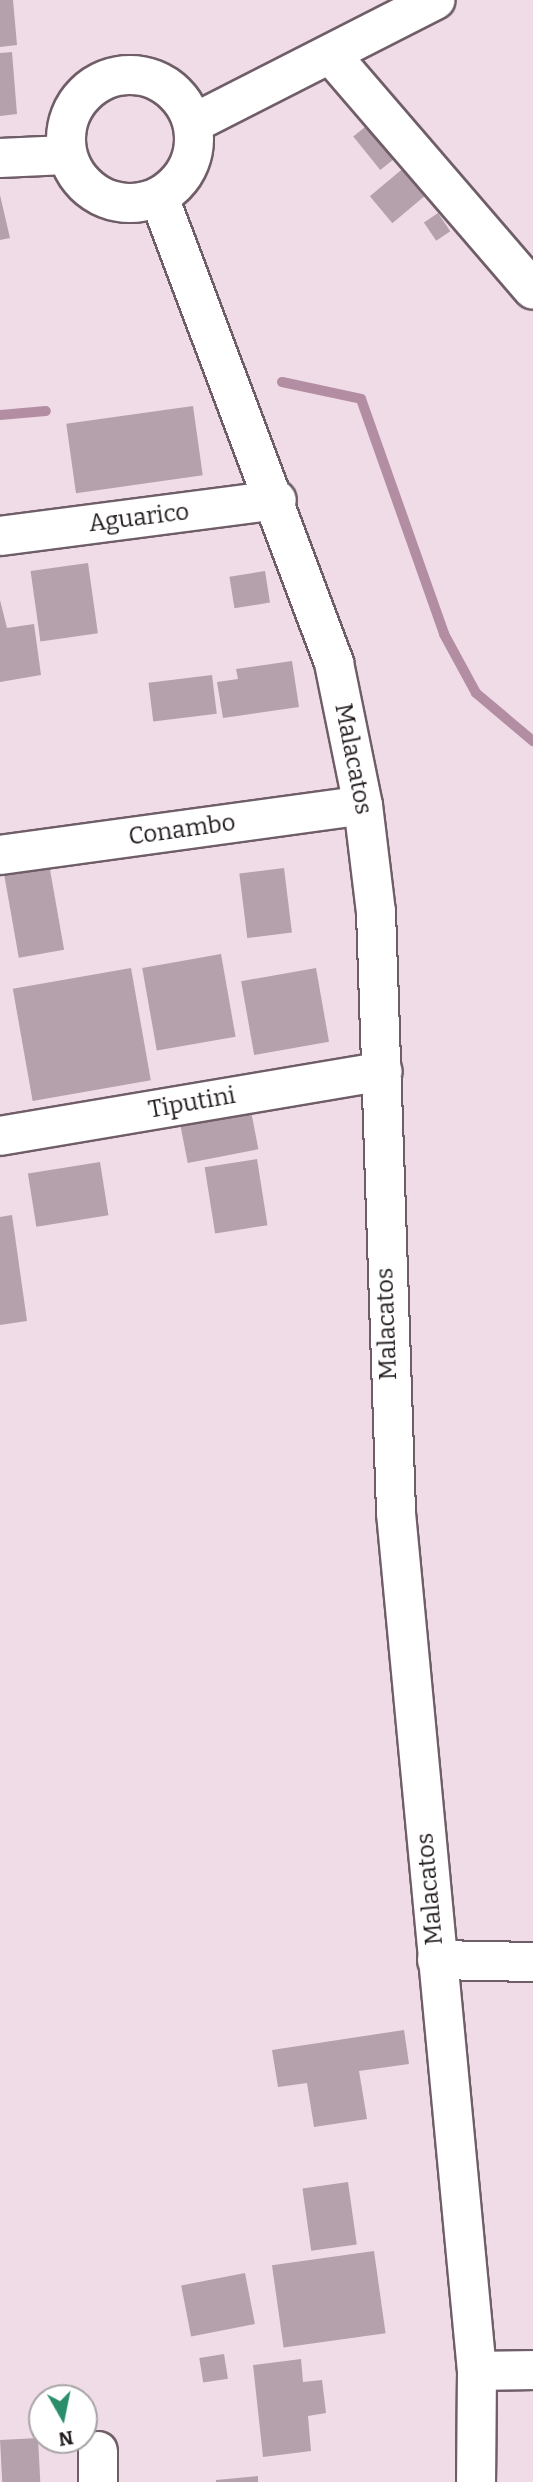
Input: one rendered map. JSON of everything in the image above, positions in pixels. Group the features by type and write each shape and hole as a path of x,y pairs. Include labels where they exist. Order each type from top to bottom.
{"street":[{"path":"194,124 332,57 435,0"},
{"path":"332,57 533,290"},
{"path":"129,74 157,80 180,97 194,124 194,152 182,179 159,197 131,205 102,198 79,181 66,155 66,126 78,100 100,81 129,74"},
{"path":"0,158 66,155"},
{"name":"Malacatos","path":"159,197 277,500 334,663 363,806 383,1071 396,1513 477,2371 476,2482"},
{"name":"Aguarico","path":"0,536 277,500"},
{"name":"Conambo","path":"0,855 363,806"},
{"name":"Tiputini","path":"0,1136 383,1071"},
{"path":"437,1960 533,1962"},
{"path":"477,2371 533,2370"}],"building":[{"path":"0,0 13,0 17,45 0,47"},
{"path":"12,52 17,114 0,116 0,53"},
{"path":"375,119 402,152 380,170 353,137"},
{"path":"412,161 434,188 392,223 370,196"},
{"path":"0,195 10,238 0,240"},
{"path":"438,213 450,231 436,241 424,223"},
{"path":"193,406 203,475 76,493 66,424"},
{"path":"88,563 98,633 40,641 31,571"},
{"path":"265,571 270,603 234,608 229,577"},
{"path":"0,600 7,628 34,624 41,675 0,682"},
{"path":"292,661 299,707 223,718 217,682 238,679 236,669"},
{"path":"212,675 217,714 153,722 148,683"},
{"path":"49,864 64,950 19,958 4,872"},
{"path":"284,868 292,933 247,938 239,873"},
{"path":"221,954 236,1037 157,1051 142,968"},
{"path":"131,968 151,1080 33,1101 13,989"},
{"path":"316,968 329,1042 254,1055 241,981"},
{"path":"250,1106 258,1149 188,1163 179,1120"},
{"path":"257,1159 267,1225 215,1233 205,1167"},
{"path":"100,1162 108,1215 36,1227 28,1173"},
{"path":"12,1215 27,1321 0,1325 0,1217"},
{"path":"404,2030 409,2064 359,2071 367,2119 314,2127 307,2083 278,2087 272,2050"},
{"path":"348,2182 357,2244 311,2251 302,2188"},
{"path":"374,2251 386,2333 284,2348 272,2265"},
{"path":"245,2273 255,2324 191,2336 181,2285"},
{"path":"224,2354 228,2379 203,2383 199,2358"},
{"path":"301,2359 303,2382 322,2380 326,2413 308,2416 311,2451 263,2457 253,2365"},
{"path":"28,2439 28,2454 39,2454 40,2482 2,2482 0,2440"},
{"path":"258,2476 258,2482 216,2482 216,2480"}],"waterway":[{"path":"282,382 361,399 444,634 476,693 533,741"},
{"path":"0,415 46,411"}]}
